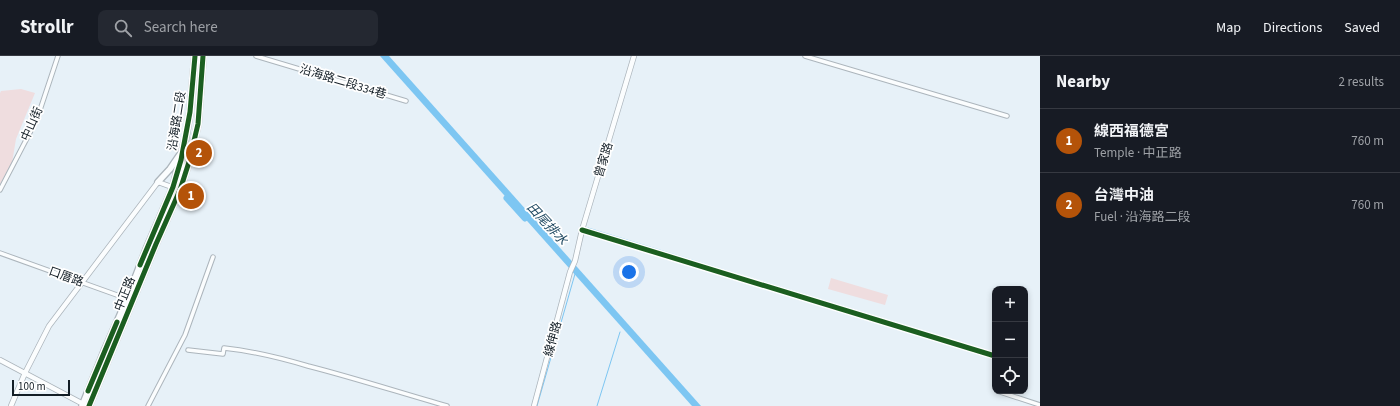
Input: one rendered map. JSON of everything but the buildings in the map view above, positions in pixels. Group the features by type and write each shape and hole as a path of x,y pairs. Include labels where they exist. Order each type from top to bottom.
{"main road":[{"name":"沿海路二段","path":"173,187 183,149 190,112 195,56"},
{"name":"沿海路二段","path":"180,190 189,162 198,124 203,56"},
{"path":"158,182 170,169 183,149"},
{"name":"中正路","path":"130,300 146,248 173,187"},
{"name":"中正路","path":"86,405 130,300 180,190"}],"street":[{"name":"中山街","path":"0,190 37,119 58,56"},
{"name":"沿海路二段334巷","path":"256,56 406,101"},
{"name":"曾家路","path":"573,264 634,56"},
{"path":"805,56 1006,116"},
{"path":"11,406 25,373 49,326 158,182 180,190"},
{"path":"582,230 992,355"},
{"name":"口厝路","path":"0,253 130,300"},
{"path":"148,406 185,335 213,257"},
{"name":"線伸路","path":"534,406 573,264"},
{"path":"188,350 223,354 224,348 239,349 350,377 447,406"},
{"path":"0,360 86,405"},
{"path":"1006,394 1040,405"}],"shaded area":[{"path":"21,89 35,93 16,139 12,163 0,184 0,93 1,91"},
{"path":"831,278 888,295 885,305 828,289"}],"water":[{"path":"380,56 389,56 701,406 692,406"}],"waterway":[{"name":"田尾排水","path":"507,198 525,218"},
{"path":"588,228 936,335"},
{"path":"537,406 575,274"},
{"path":"597,406 620,332"}],"cycle path":[{"path":"140,265 173,187 181,160 190,112 195,56"},
{"path":"89,406 180,190 189,162 198,124 203,56"},
{"path":"582,230 992,355"},
{"path":"88,391 117,322"}],"place":[{"name":"台灣中油","path":"199,153"},
{"name":"線西福德宮","path":"191,196"}]}
